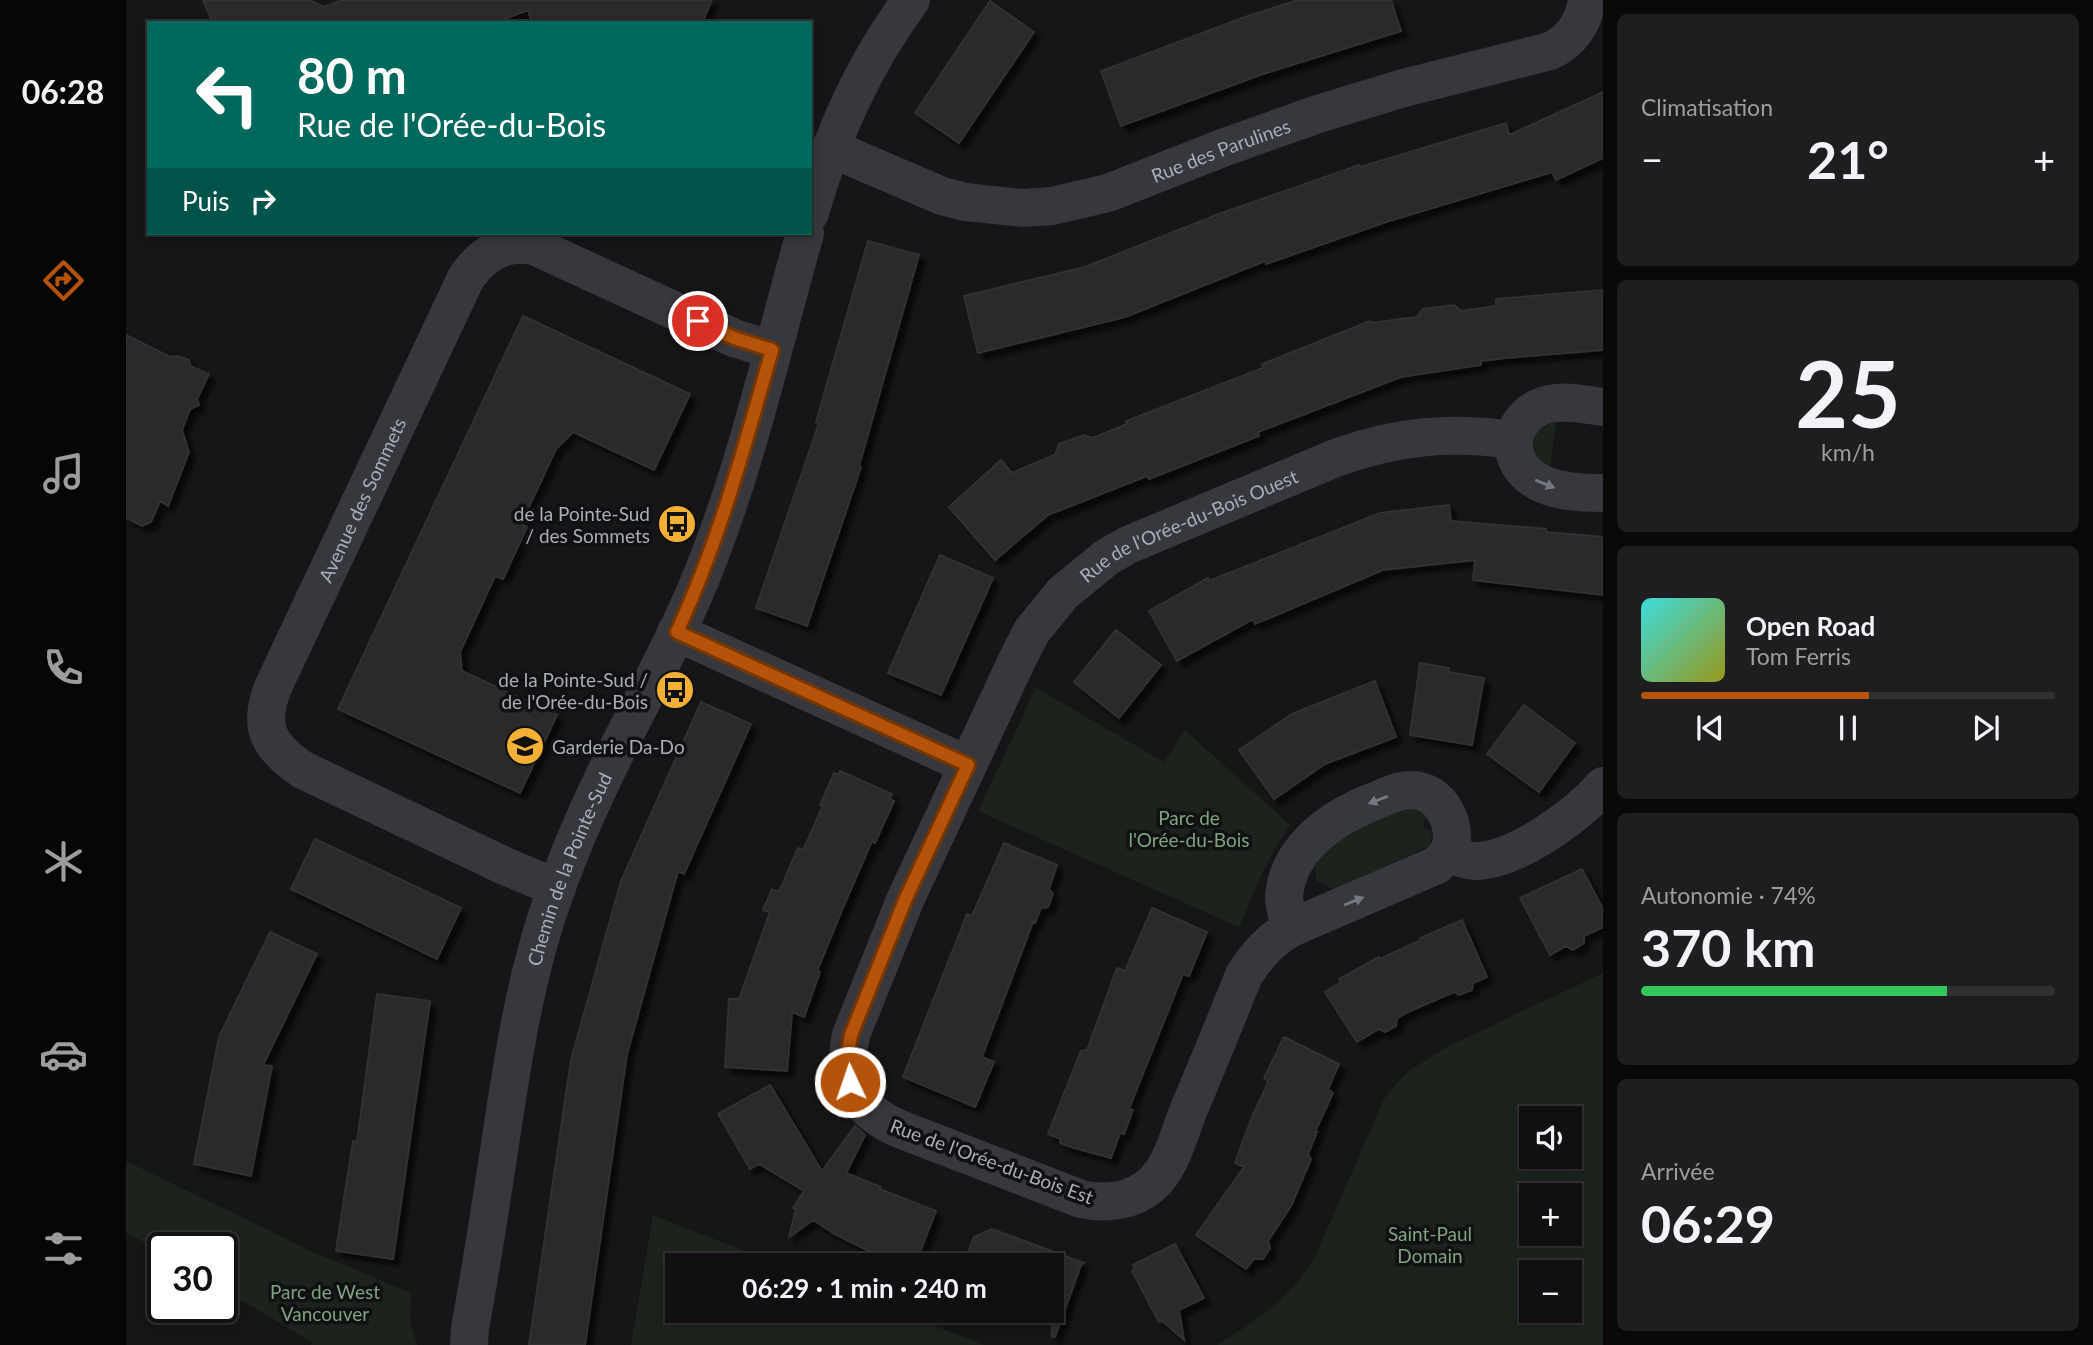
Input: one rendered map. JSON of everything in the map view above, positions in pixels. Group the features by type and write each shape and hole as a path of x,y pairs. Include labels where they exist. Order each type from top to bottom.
{"street":[{"path":"812,206 830,148 847,106 878,46 911,0"},
{"name":"Rue des Parulines","path":"830,148 965,202 1023,208 1075,202 1108,193 1318,114 1400,89 1550,51 1563,44 1575,31 1587,0"},
{"name":"Chemin de la Pointe-Sud","path":"465,1339 491,1206 516,1039 538,944 557,888 602,779 657,676 715,542 735,483 804,235"},
{"name":"Avenue des Sommets","path":"557,888 507,867 289,761 271,741 267,727 265,713 273,687 466,278 483,258 508,245 534,246 734,338 772,350"},
{"path":"1603,407 1565,403 1539,408 1518,425 1513,440 1513,451 1518,462 1535,480 1562,489 1603,493"},
{"name":"Rue de l'Orée-du-Bois Ouest","path":"968,765 1031,631 1063,593 1107,557 1128,545 1318,465 1370,446 1401,439 1441,436 1513,440"},
{"path":"677,632 968,765"},
{"name":"Rue de l'Orée-du-Bois Est","path":"968,765 906,898 851,1035 848,1052 850,1082 858,1098 880,1119 1081,1199 1109,1202 1140,1193 1156,1179 1170,1157 1244,975 1255,957 1270,942 1291,928 1424,873 1437,865 1448,852"},
{"path":"1291,928 1284,896 1289,877 1310,841 1337,818 1395,793 1410,790 1425,792 1437,799 1446,810 1450,840 1448,852 1477,861 1517,848 1577,811 1603,786"}],"green space":[{"path":"1556,422 1550,469 1536,460 1531,439 1537,429"},
{"name":"Parc de l'Orée-du-Bois","path":"1036,688 1164,762 1185,730 1290,825 1268,862 1239,927 978,811"},
{"path":"1416,808 1427,816 1423,822 1425,829 1433,830 1430,843 1425,848 1342,886 1332,889 1317,881 1316,868 1322,855 1335,843 1369,822"},
{"name":"Saint-Paul Domain","path":"1603,973 1603,1345 1217,1345 1271,1308 1294,1286 1314,1259 1384,1099 1406,1073 1445,1048"},
{"name":"Parc de West Vancouver","path":"126,1161 313,1252 411,1293 410,1321 417,1345 311,1345 312,1342 238,1298 238,1232 147,1232 147,1244 126,1232"},
{"path":"653,1215 750,1253 665,1253 665,1323 927,1323 984,1345 631,1345"}],"building":[{"path":"203,0 309,0 324,7 342,0 712,0 703,21 531,21 528,10 499,21 212,21"},
{"path":"1298,0 1391,0 1401,31 1263,74 1121,126 1101,71"},
{"path":"990,1 1034,32 959,143 915,113"},
{"path":"1603,92 1603,158 1556,180 1552,172 1386,222 1266,264 1265,261 1125,317 978,353 964,296 1085,267 1219,214 1359,165 1360,167 1506,123 1509,135"},
{"path":"868,241 919,255 859,466 861,467 807,626 756,608 819,423 816,422"},
{"path":"1603,290 1603,350 1481,361 1481,365 1401,377 1258,432 1259,436 1048,515 995,560 949,507 1001,460 1012,473 1055,455 1059,444 1084,435 1093,438 1127,424 1126,421 1263,368 1262,364 1370,321 1417,317 1423,309 1454,305 1461,311 1496,306 1496,299"},
{"path":"523,316 690,394 654,470 573,432 556,449 521,524 527,527 503,579 495,576 460,652 462,671 557,715 520,793 338,709"},
{"path":"126,335 170,357 178,356 189,360 190,366 209,374 197,399 199,405 190,409 182,430 189,452 168,506 160,501 151,522 142,526 126,518"},
{"path":"1449,505 1451,521 1603,537 1603,595 1473,580 1475,560 1383,570 1255,624 1253,619 1177,661 1149,611 1208,578 1209,581 1380,513"},
{"path":"940,555 993,578 941,695 888,673"},
{"path":"1116,630 1161,665 1119,718 1074,682"},
{"path":"1420,663 1449,668 1448,672 1484,678 1472,745 1410,735"},
{"path":"1375,681 1396,737 1325,764 1274,799 1239,750 1292,714"},
{"path":"701,702 751,724 684,874 678,871 627,1054 585,1345 529,1345 571,1060 621,881"},
{"path":"1524,705 1575,743 1539,792 1487,754"},
{"path":"840,771 892,794 890,799 894,801 875,843 872,841 842,910 817,971 820,972 804,1017 792,1012 787,1071 725,1067 729,999 739,999 770,912 763,910 772,889 779,892 798,848 803,850 823,806 820,805 834,773 838,775"},
{"path":"315,839 461,908 437,959 291,889"},
{"path":"1004,843 1057,865 1049,889 1053,894 1048,907 1041,908 1035,923 1033,922 982,1057 994,1062 975,1107 903,1077 967,914 972,916"},
{"path":"1582,869 1603,909 1603,927 1584,936 1584,943 1573,950 1566,946 1550,955 1520,898"},
{"path":"1152,908 1207,932 1189,976 1183,974 1129,1109 1133,1110 1124,1134 1120,1133 1111,1158 1060,1143 1061,1139 1048,1134 1081,1051 1087,1050 1117,968 1125,971"},
{"path":"1462,920 1487,977 1473,983 1472,990 1459,995 1454,992 1408,1012 1397,1018 1396,1026 1385,1032 1379,1029 1357,1042 1325,992 1341,982 1339,979 1379,957 1380,959"},
{"path":"270,932 317,954 263,1065 272,1066 251,1176 194,1164 219,1037"},
{"path":"377,994 430,1001 393,1259 336,1251 353,1141 357,1142"},
{"path":"1284,1037 1339,1064 1328,1089 1333,1093 1308,1154 1311,1159 1291,1206 1268,1241 1270,1248 1263,1259 1254,1259 1246,1269 1196,1235 1244,1167 1235,1163 1266,1087 1268,1081 1264,1078"},
{"path":"770,1085 822,1171 855,1126 865,1135 846,1173 936,1211 920,1253 869,1253 813,1220 789,1237 796,1209 793,1208 804,1191 759,1164 750,1169 718,1114"},
{"path":"992,1229 1057,1253 968,1253 974,1237"},
{"path":"1175,1244 1204,1298 1179,1310 1184,1340 1162,1321 1159,1322 1132,1271 1135,1269 1133,1265"},
{"path":"1064,1256 1084,1263 1064,1312"},
{"path":"1052,1323 1060,1323 1055,1337 1052,1337"}],"place":[{"name":"de la Pointe-Sud / des Sommets","path":"677,524"},
{"name":"de la Pointe-Sud / de l'Orée-du-Bois","path":"675,690"},
{"name":"Garderie Da-Do","path":"525,746"}],"route":[{"path":"698,321 734,338 772,350 735,483 715,542 677,632 968,765 906,898 851,1035 848,1052 850,1082"}]}
